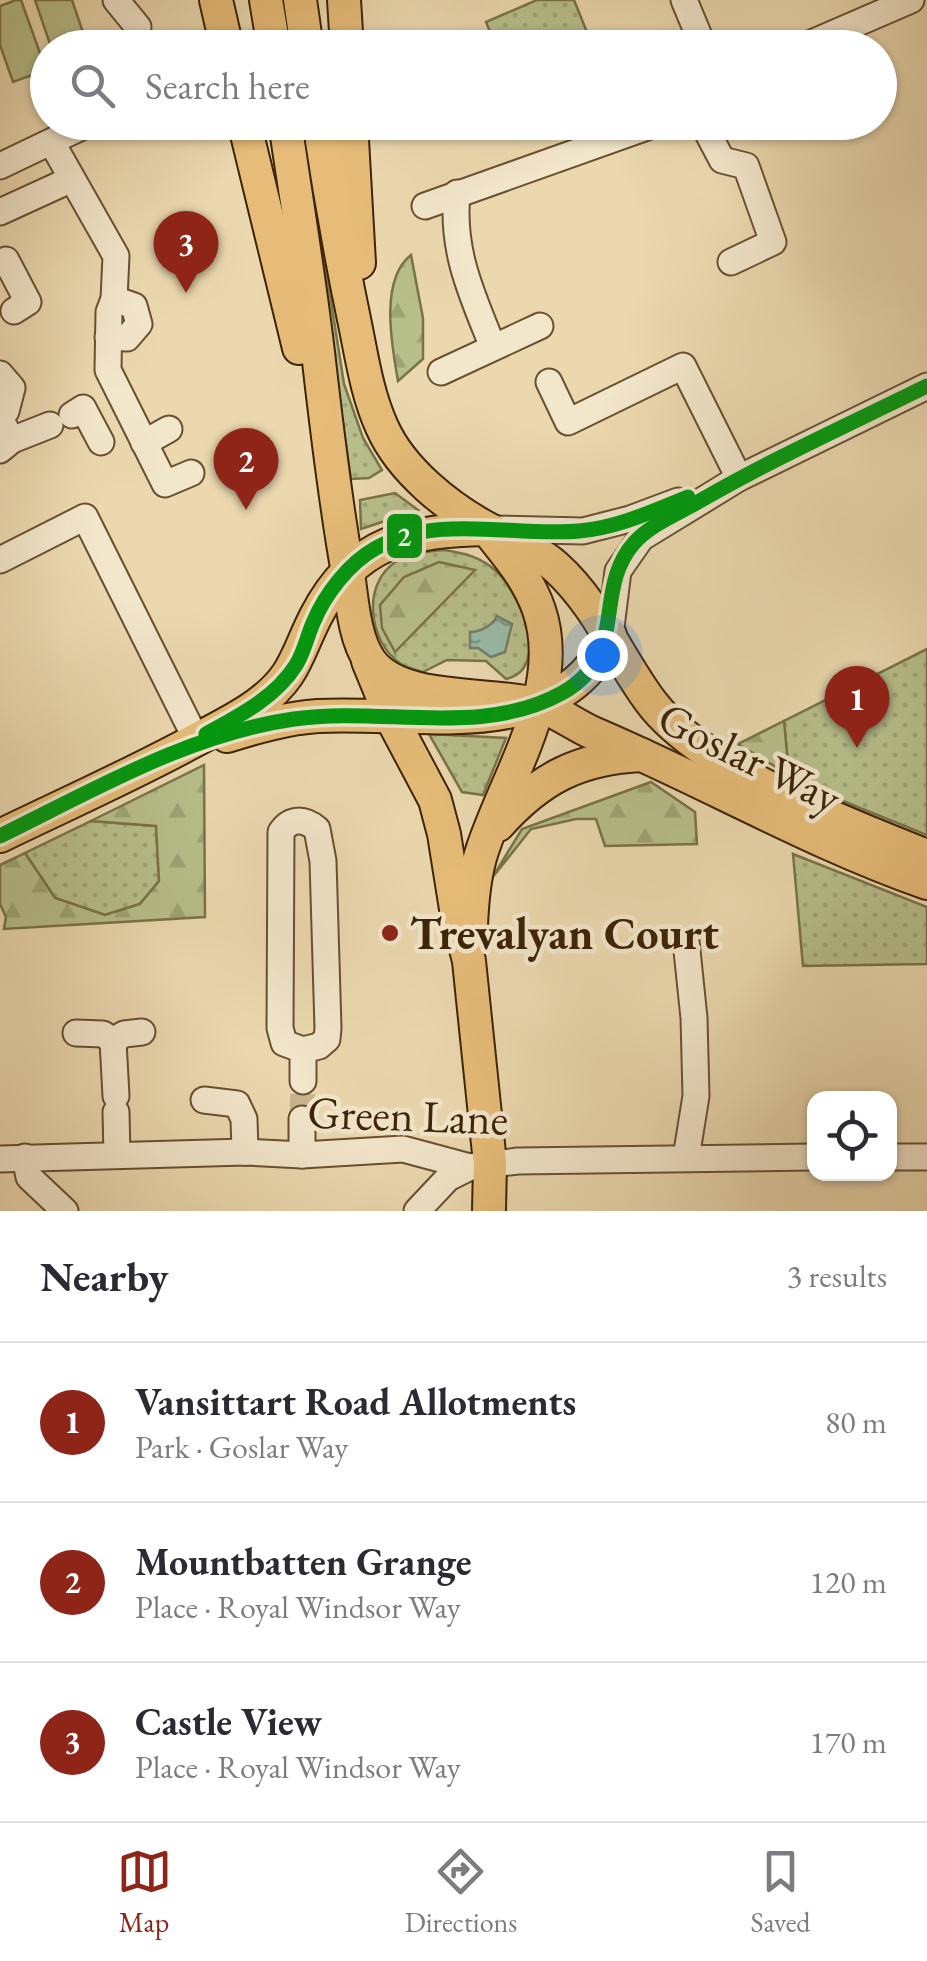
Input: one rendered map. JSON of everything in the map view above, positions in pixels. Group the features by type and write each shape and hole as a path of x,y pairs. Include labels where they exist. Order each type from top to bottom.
{"main road":[{"path":"216,0 223,30"},
{"path":"266,0 271,30"},
{"path":"300,0 304,30"},
{"path":"344,0 345,30"},
{"path":"249,140 329,458"},
{"path":"288,140 329,458 348,572 367,657 390,716 435,800 470,961"},
{"path":"321,140 336,232 374,405 396,452 432,490 487,529 520,572 540,612 546,658 535,712 487,838 474,886 470,961 480,1165 489,1211"},
{"path":"352,140 362,358"},
{"path":"0,836 152,763 254,708 276,690 296,665 316,616 348,572 377,547 433,530 487,529"},
{"name":"Goslar Way","path":"487,529 538,552 583,594 652,703 690,741 845,824 927,856"},
{"path":"152,763 268,724 318,716 493,716 535,712 582,680 600,659 610,635"},
{"path":"367,657 379,673 400,684 535,712"},
{"name":"Goslar Way","path":"535,712 647,755 808,837 927,883"},
{"path":"487,838 523,798 557,775 604,758 647,755"}],"street":[{"path":"116,0 138,27"},
{"path":"684,0 696,30"},
{"path":"842,30 911,0"},
{"path":"0,166 59,140"},
{"path":"424,206 609,140"},
{"path":"711,140 722,160 746,166 773,242 731,262"},
{"path":"52,144 116,256 114,298 109,312 108,370 123,383 144,443 165,484 190,473"},
{"path":"0,212 72,179"},
{"path":"456,193 454,224 465,278 493,347"},
{"path":"6,260 28,302 14,311"},
{"path":"440,372 540,326"},
{"path":"549,382 568,422 683,366 739,478"},
{"path":"0,374 12,388 3,431 61,420 84,408 100,442"},
{"path":"610,635 618,572 634,544 739,478 927,386"},
{"path":"144,443 168,430"},
{"path":"487,529 563,532 604,527 739,478"},
{"path":"0,560 85,517 196,739"},
{"path":"303,820 318,829 321,842 328,1028 327,1040 303,1050 284,1043 280,1028 281,832 284,826 303,820"},
{"path":"686,941 694,1018 696,1096 686,1158"},
{"path":"76,1032 102,1034 113,1041"},
{"path":"113,1041 124,1034 142,1032"},
{"path":"113,1041 117,1155"},
{"path":"303,1050 303,1080"},
{"path":"204,1100 237,1104 244,1119 246,1152"},
{"path":"302,1119 302,1155"},
{"name":"Green Lane","path":"12,1158 246,1152 302,1155 404,1149 480,1165 807,1157"},
{"path":"897,1157 927,1157"},
{"path":"12,1158 65,1211"},
{"path":"417,1211 448,1178 480,1165"}],"green space":[{"path":"21,0 32,30 30,76 13,82 0,45 0,6"},
{"path":"35,0 72,0 82,30 45,30"},
{"path":"537,0 574,0 586,30 489,30 486,22"},
{"path":"301,140 306,140 344,384 363,438 382,470 369,478 351,479"},
{"path":"411,255 423,318 423,359 398,381 391,297 401,266"},
{"path":"395,493 418,510 361,529 360,500"},
{"path":"444,550 484,562 505,581 527,628 527,660 520,672 506,679 486,661 447,660 423,672 401,664 381,642 373,612 378,583 385,571 408,556"},
{"path":"439,562 475,570 395,652 382,628 380,605 404,577"},
{"path":"927,649 927,835 789,775 784,721"},
{"path":"784,721 789,775 738,744"},
{"path":"429,734 506,738 483,795 462,792"},
{"path":"204,765 205,917 4,929 0,865 25,853 55,898 105,915 140,904 159,881 156,826 91,821"},
{"path":"651,782 695,812 697,844 605,846 596,819 576,819 531,829 492,878 522,829"},
{"path":"91,821 156,826 159,881 140,904 105,915 55,898 25,853"},
{"path":"793,854 927,907 927,964 803,966"}],"water":[{"path":"497,616 512,624 505,652 491,657 478,648 470,648 470,632 486,627"}],"tunnel":[{"path":"302,1119 303,1081"}],"transit line":[{"name":"2","path":"0,836 180,750 255,726 327,716 465,718 531,707 562,693 583,678 596,660 604,641 615,581 622,562 640,537 754,471 927,386"},
{"name":"2","path":"206,734 278,687 299,660 331,590 356,562 376,548 425,531 593,529 688,497"}],"place":[{"name":"Castle View","path":"186,293"},
{"name":"Mountbatten Grange","path":"246,510"},
{"name":"Vansittart Road Allotments","path":"857,748"},
{"name":"Trevalyan Court","path":"390,933"}]}
